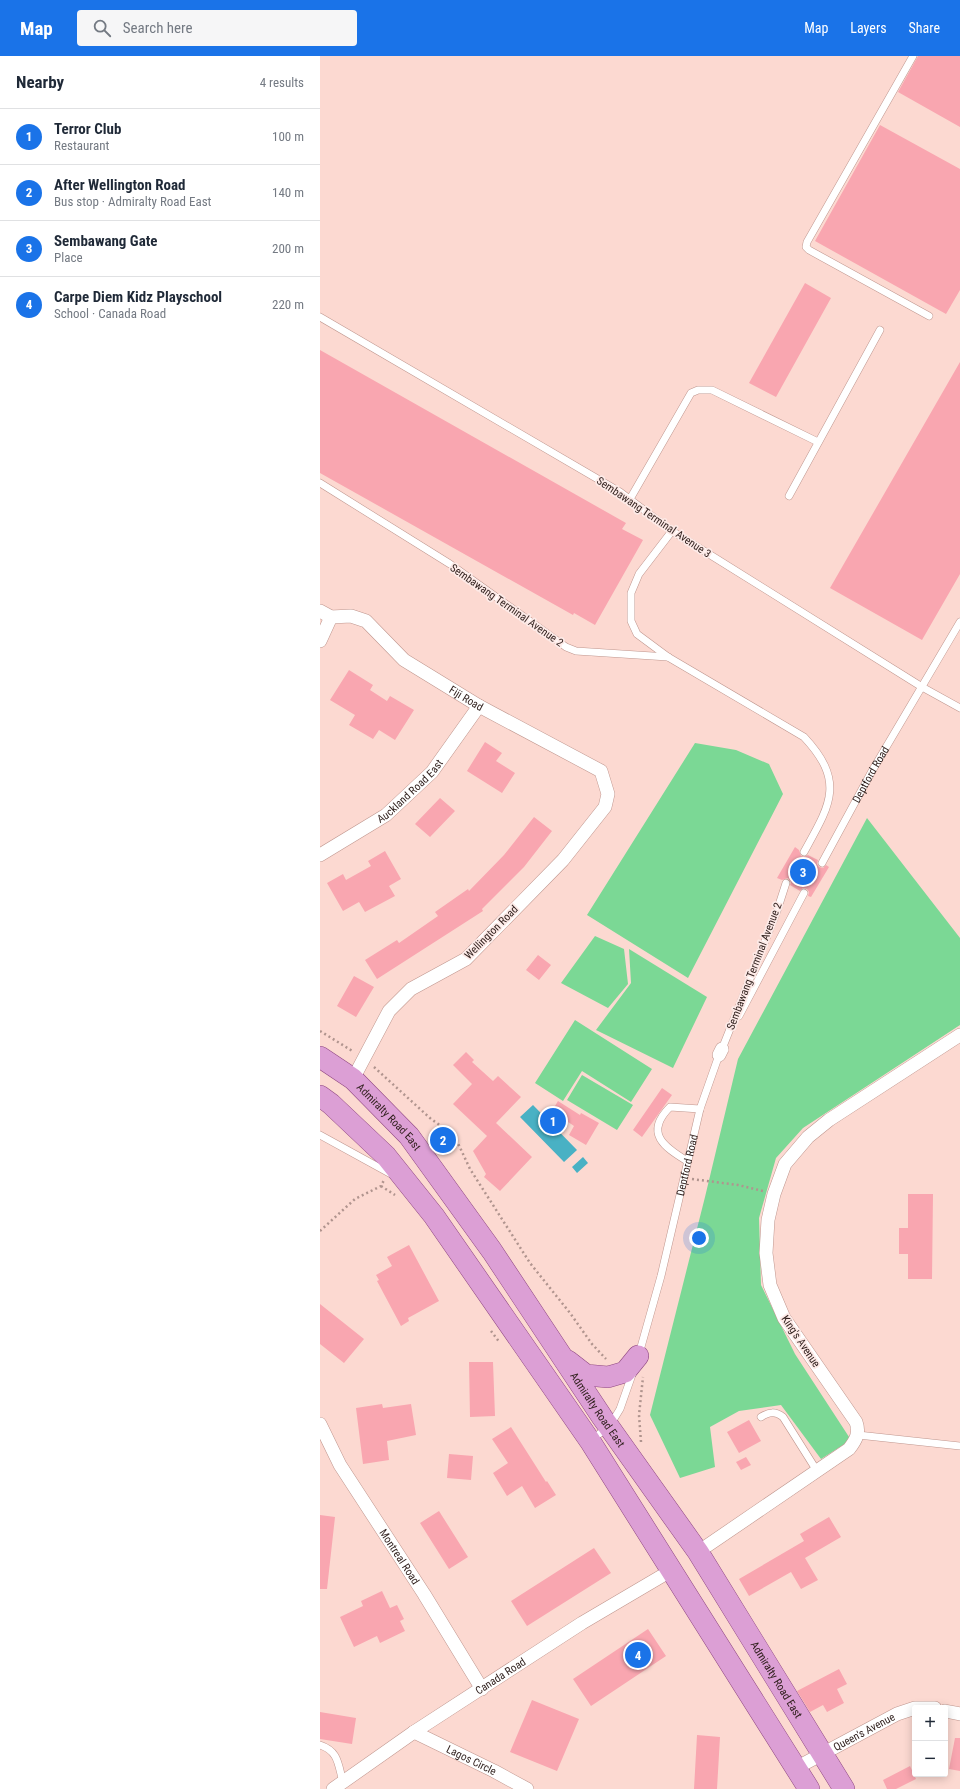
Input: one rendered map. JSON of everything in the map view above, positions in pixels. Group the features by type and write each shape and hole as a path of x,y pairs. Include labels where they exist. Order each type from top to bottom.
{"main road":[{"name":"Admiralty Road East","path":"320,1057 353,1079 408,1136 492,1251 609,1427 698,1552 844,1789"},
{"path":"320,1096 331,1104 386,1156 397,1177 434,1216 590,1441 809,1789"},
{"path":"561,1356 586,1375 608,1377 625,1372 638,1356"}],"street":[{"path":"320,641 325,614"},
{"name":"Fiji Road","path":"325,614 351,616 366,621 404,660 479,706 601,771 608,794"},
{"name":"Auckland Road East","path":"320,855 386,815 426,778 432,772 479,706"},
{"name":"Wellington Road","path":"353,1079 389,1011 411,989 466,959 563,860 605,807 608,794"},
{"name":"King's Avenue","path":"858,1435 856,1422 784,1318 770,1285 766,1253 768,1220 774,1194 785,1164 808,1137 829,1120 960,1035"},
{"name":"Montreal Road","path":"320,1424 340,1465 424,1594 482,1689"},
{"path":"698,1552 849,1449 855,1442 858,1435"},
{"name":"Canada Road","path":"338,1786 414,1732 582,1623 672,1570"},
{"name":"Queen's Avenue","path":"796,1768 897,1714 912,1709"},
{"path":"948,1712 960,1714"},
{"name":"Lagos Circle","path":"414,1732 494,1771 527,1789"}],"lane":[{"path":"913,56 806,246 809,250 929,316"},
{"name":"Sembawang Terminal Avenue 3","path":"320,317 620,492 672,531 922,688 960,708"},
{"path":"789,496 880,330"},
{"path":"630,499 691,393 698,390 712,390 818,442"},
{"name":"Sembawang Terminal Avenue 2","path":"320,483 450,564 566,647 576,651 668,657 804,737 816,750 826,765 830,786 827,807 804,852"},
{"path":"668,657 637,634 631,621 631,593 639,574 672,531"},
{"name":"Deptford Road","path":"822,863 872,771 960,622"},
{"name":"Sembawang Terminal Avenue 2","path":"720,1052 777,911 786,883"},
{"name":"Deptford Road","path":"590,1441 609,1427 620,1409 638,1356 661,1276 700,1109 720,1052 804,893"},
{"path":"687,1161 667,1148 659,1138 658,1127 662,1115 670,1107 700,1109"},
{"path":"320,1135 397,1177"},
{"path":"761,1417 768,1413 777,1413 783,1416 817,1471"},
{"path":"858,1435 960,1446"},
{"path":"320,1745 336,1755 338,1786"}],"path":[{"path":"320,1031 364,1058 431,1119 456,1139 470,1169 530,1263 570,1313 592,1344 610,1364"},
{"path":"320,1231 355,1199 397,1177"},
{"path":"684,1178 738,1185 774,1194"}],"green space":[{"path":"695,743 736,750 769,764 783,794 688,978 587,915"},
{"path":"867,818 960,938 960,1025 803,1128 776,1158 759,1218 761,1285 795,1354 851,1440 821,1459 781,1405 739,1411 710,1427 715,1467 680,1478 650,1415 738,1059"},
{"path":"595,936 624,949 628,984 608,1008 561,983"},
{"path":"629,949 707,997 673,1068 596,1030 631,983"},
{"path":"575,1020 652,1069 631,1102 582,1071 563,1101 535,1083"},
{"path":"582,1075 633,1105 617,1130 567,1100"}],"water":[{"path":"533,1105 577,1150 564,1162 520,1117"},
{"path":"583,1157 588,1163 577,1173 572,1167"}],"building":[{"path":"918,56 960,56 960,127 898,92"},
{"path":"880,125 960,169 960,290 946,314 815,241"},
{"path":"805,283 831,298 776,397 749,383"},
{"path":"320,350 626,523 622,529 643,540 595,625 574,613 573,615 320,473"},
{"path":"960,362 960,574 922,640 830,588"},
{"path":"349,670 373,685 370,690 387,701 390,696 414,710 395,740 379,730 373,739 349,725 355,715 330,700"},
{"path":"485,742 502,753 496,761 515,773 502,793 467,771"},
{"path":"440,798 455,811 430,837 415,824"},
{"path":"534,817 552,831 524,867 482,909 483,911 377,979 365,960 397,940 399,943 438,916 435,912 468,889 469,891 504,855"},
{"path":"795,847 799,850 801,856 804,857 808,855 818,860 817,864 819,867 823,868 826,865 829,867 811,897 808,896 809,892 807,889 803,888 800,891 790,885 791,882 788,878 782,880 777,878"},
{"path":"385,851 401,879 389,886 395,896 365,912 359,902 343,911 327,883 343,874 346,880 371,866 368,861"},
{"path":"538,955 551,965 539,980 526,970"},
{"path":"354,976 374,987 356,1017 337,1006"},
{"path":"466,1052 474,1060 472,1062 493,1081 498,1076 521,1097 496,1123 532,1157 500,1191 484,1177 486,1174 473,1151 487,1136 453,1104 472,1084 453,1065"},
{"path":"662,1088 672,1095 642,1137 633,1130"},
{"path":"558,1101 580,1115 581,1113 599,1123 586,1145 569,1135 574,1126 552,1111"},
{"path":"908,1194 933,1194 932,1279 908,1279 908,1254 899,1254 899,1228 908,1228"},
{"path":"409,1245 439,1301 408,1318 409,1321 401,1326 377,1281 379,1280 376,1275 392,1266 387,1257"},
{"path":"320,1304 364,1339 344,1363 320,1344"},
{"path":"469,1362 493,1362 495,1416 470,1417"},
{"path":"382,1404 383,1408 411,1404 416,1435 387,1441 389,1460 363,1464 356,1408"},
{"path":"749,1420 761,1441 739,1453 727,1432"},
{"path":"511,1427 556,1495 535,1508 522,1486 507,1496 493,1473 508,1463 492,1439"},
{"path":"449,1454 473,1456 471,1480 447,1478"},
{"path":"746,1457 751,1465 741,1470 736,1462"},
{"path":"439,1511 468,1557 449,1569 420,1523"},
{"path":"320,1515 335,1517 327,1589 320,1589"},
{"path":"829,1517 841,1537 805,1558 818,1580 801,1589 791,1572 749,1596 739,1579 804,1541 800,1534"},
{"path":"594,1548 611,1573 527,1626 511,1601"},
{"path":"382,1591 390,1608 397,1605 404,1619 400,1621 405,1631 380,1643 377,1636 354,1647 340,1617 363,1606 361,1601"},
{"path":"648,1629 666,1656 591,1706 573,1679"},
{"path":"839,1669 847,1684 837,1689 844,1703 827,1712 823,1705 810,1712 797,1691"},
{"path":"532,1700 579,1719 557,1771 510,1752"},
{"path":"320,1712 356,1718 352,1744 320,1739"},
{"path":"697,1735 720,1737 717,1789 694,1789"},
{"path":"955,1738 960,1738 960,1771 949,1769"},
{"path":"910,1766 912,1777 915,1777 916,1779 896,1789 887,1789 883,1780"}],"place":[{"name":"Sembawang Gate","path":"803,872"},
{"name":"Terror Club","path":"553,1121"},
{"name":"After Wellington Road","path":"443,1140"},
{"name":"Carpe Diem Kidz Playschool","path":"638,1655"}]}
